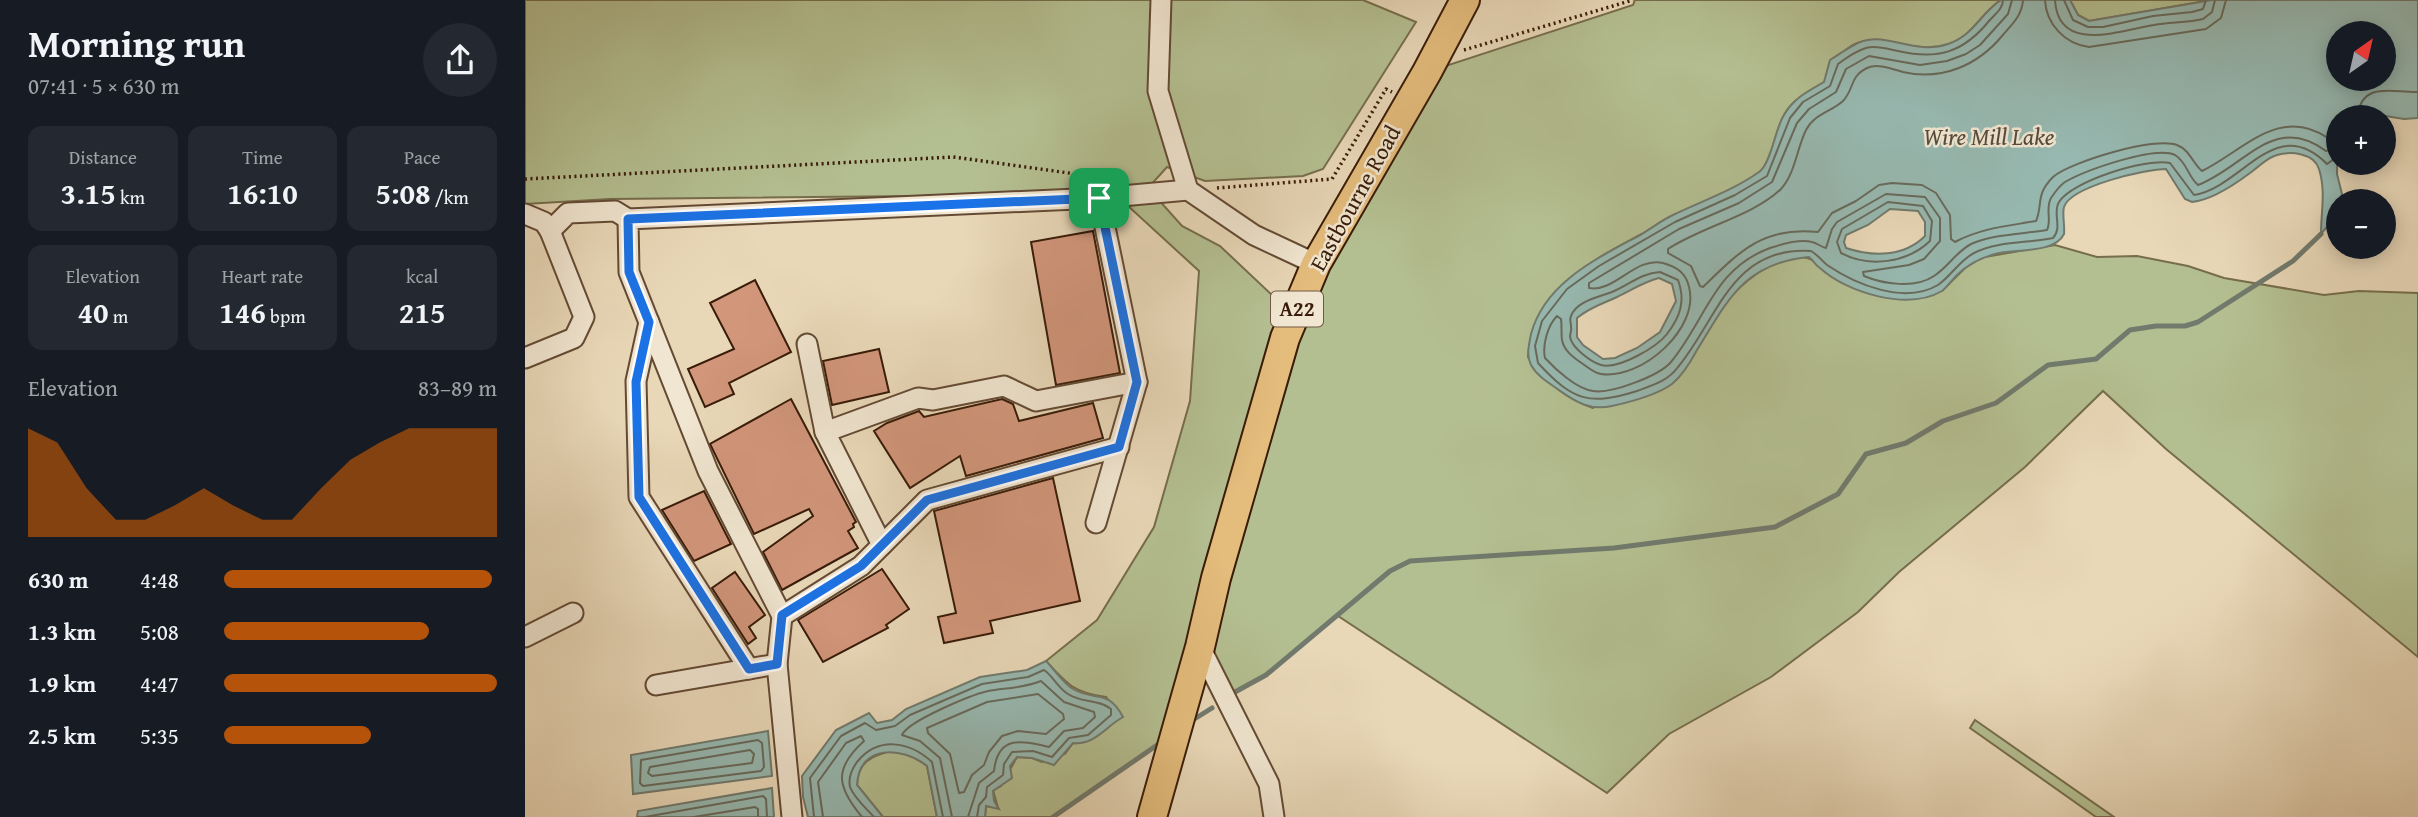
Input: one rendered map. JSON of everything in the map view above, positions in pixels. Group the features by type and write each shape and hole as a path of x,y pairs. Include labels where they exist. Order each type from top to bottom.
{"highway":[{"name":"Eastbourne Road","path":"1200,647 1216,578 1285,338 1316,264 1465,0"},
{"name":"A22","path":"1153,817 1200,647"}],"street":[{"path":"1161,0 1158,91 1188,190 1254,235 1316,264"},
{"path":"550,231 568,213 615,211 628,219 1099,198 1188,190"},
{"path":"1096,523 1137,382 1099,198"},
{"path":"525,214 544,222 550,231 584,317 575,338 525,358"},
{"path":"628,219 629,272 708,471 782,615 777,664 792,817"},
{"path":"649,322 636,382 639,497 749,669"},
{"path":"807,344 825,432 882,545"},
{"path":"825,432 918,398 933,400 1004,386 1036,401 1137,382"},
{"path":"782,615 861,566 927,500 1119,447"},
{"path":"525,637 573,613"},
{"path":"1200,647 1269,784 1274,817"},
{"path":"656,685 777,664"}],"path":[{"path":"1434,59 1633,0"},
{"path":"525,179 953,156 1105,178"},
{"path":"1188,190 1313,180"}],"green space":[{"path":"525,0 1363,0 1416,22 1323,169 1303,176 1205,181 1167,167 1148,188 1182,226 1220,246 1272,295 1284,336 1427,72 1633,5 1635,0 2001,0 1954,43 1932,48 1868,41 1847,49 1826,80 1787,109 1768,160 1753,178 1731,191 1664,220 1601,256 1566,281 1551,296 1540,314 1532,334 1528,357 1556,388 1593,408 1758,273 1782,260 1794,257 1942,291 1979,258 2055,245 2097,257 2137,256 2188,266 2224,278 2324,295 2359,291 2418,293 2418,657 2166,449 2103,391 2025,467 1899,572 1858,612 1771,677 1669,734 1607,793 1338,616 1266,675 1225,699 1200,648 1168,738 1053,817 985,817 986,806 998,808 993,790 1001,786 1017,757 1042,762 1065,754 1073,743 1093,738 1122,717 1106,697 1078,690 1046,661 1097,620 1154,527 1190,401 1199,271 1115,194 610,199 525,204"},
{"path":"2070,0 2212,0 2089,21 2078,15"},
{"path":"1975,720 2114,817 2096,817 1970,728"},
{"path":"891,751 912,754 927,766 937,817 883,817 857,785 860,771 867,762 877,755"}],"water":[{"name":"Wire Mill Lake","path":"2001,0 2070,0 2078,15 2089,21 2212,0 2418,0 2418,118 2396,118 2396,105 2326,105 2326,175 2337,175 2341,189 2326,189 2326,228 2321,234 2321,177 2316,164 2307,156 2289,153 2273,156 2223,191 2192,202 2185,199 2166,169 2143,172 2110,180 2070,199 2063,210 2064,234 2053,244 1999,253 1981,259 1962,271 1942,291 1928,297 1896,299 1862,292 1832,277 1809,257 1768,267 1740,287 1729,300 1680,377 1659,392 1643,398 1612,406 1590,406 1577,402 1543,379 1534,369 1528,354 1531,334 1548,300 1561,286 1591,262 1665,219 1728,190 1759,172 1767,162 1784,115 1797,99 1824,82 1830,60 1863,41 1873,39 1936,47 1957,40","holes":["1890,209 1918,211 1925,222 1925,236 1908,248 1888,253 1867,253 1846,248 1846,235 1868,225","1659,278 1672,284 1676,301 1660,332 1637,348 1615,358 1603,359 1583,345 1577,337 1577,318 1591,308"]},
{"path":"1046,661 1069,686 1081,693 1112,702 1123,717 1094,738 1073,743 1054,765 1032,758 1017,757 1010,766 1012,778 993,791 994,801 999,809 986,806 985,817 937,817 927,766 917,759 894,752 873,756 865,762 857,785 883,817 808,817 802,776 836,730 869,713 877,723 892,720 906,709 980,677 1027,670"},
{"path":"768,731 772,776 633,794 631,755"},
{"path":"772,788 774,817 637,817 638,811"}],"building":[{"path":"1093,231 1120,373 1056,385 1031,242"},
{"path":"755,280 791,352 729,383 734,394 705,407 688,369 734,349 710,303"},
{"path":"879,349 889,392 832,405 823,361"},
{"path":"791,399 856,522 848,531 858,548 782,590 763,552 813,516 809,509 754,534 710,444"},
{"path":"1002,399 1013,404 1019,421 1093,403 1103,438 966,476 960,456 910,488 874,431 919,411 924,417"},
{"path":"1053,478 1080,601 990,621 993,633 944,643 938,617 956,613 934,511"},
{"path":"704,491 731,544 694,561 662,510"},
{"path":"882,569 909,609 886,625 888,628 823,662 798,620"},
{"path":"735,572 765,615 749,627 756,638 748,644 712,588"}],"waterway":[{"path":"1235,692 1266,675 1390,571 1410,561 1614,548 1775,527 1838,494 1866,454 1906,443 1943,421 1996,403 2048,365 2096,359 2130,330 2156,326 2185,326 2198,322 2293,261 2321,234"},
{"path":"1196,718 1212,708"},
{"path":"1053,817 1163,741"}],"route":[{"path":"1099,198 1137,382 1119,447 927,500 861,566 782,615 777,664 749,669 639,497 636,382 649,322 629,272 628,219 1099,198"}]}
